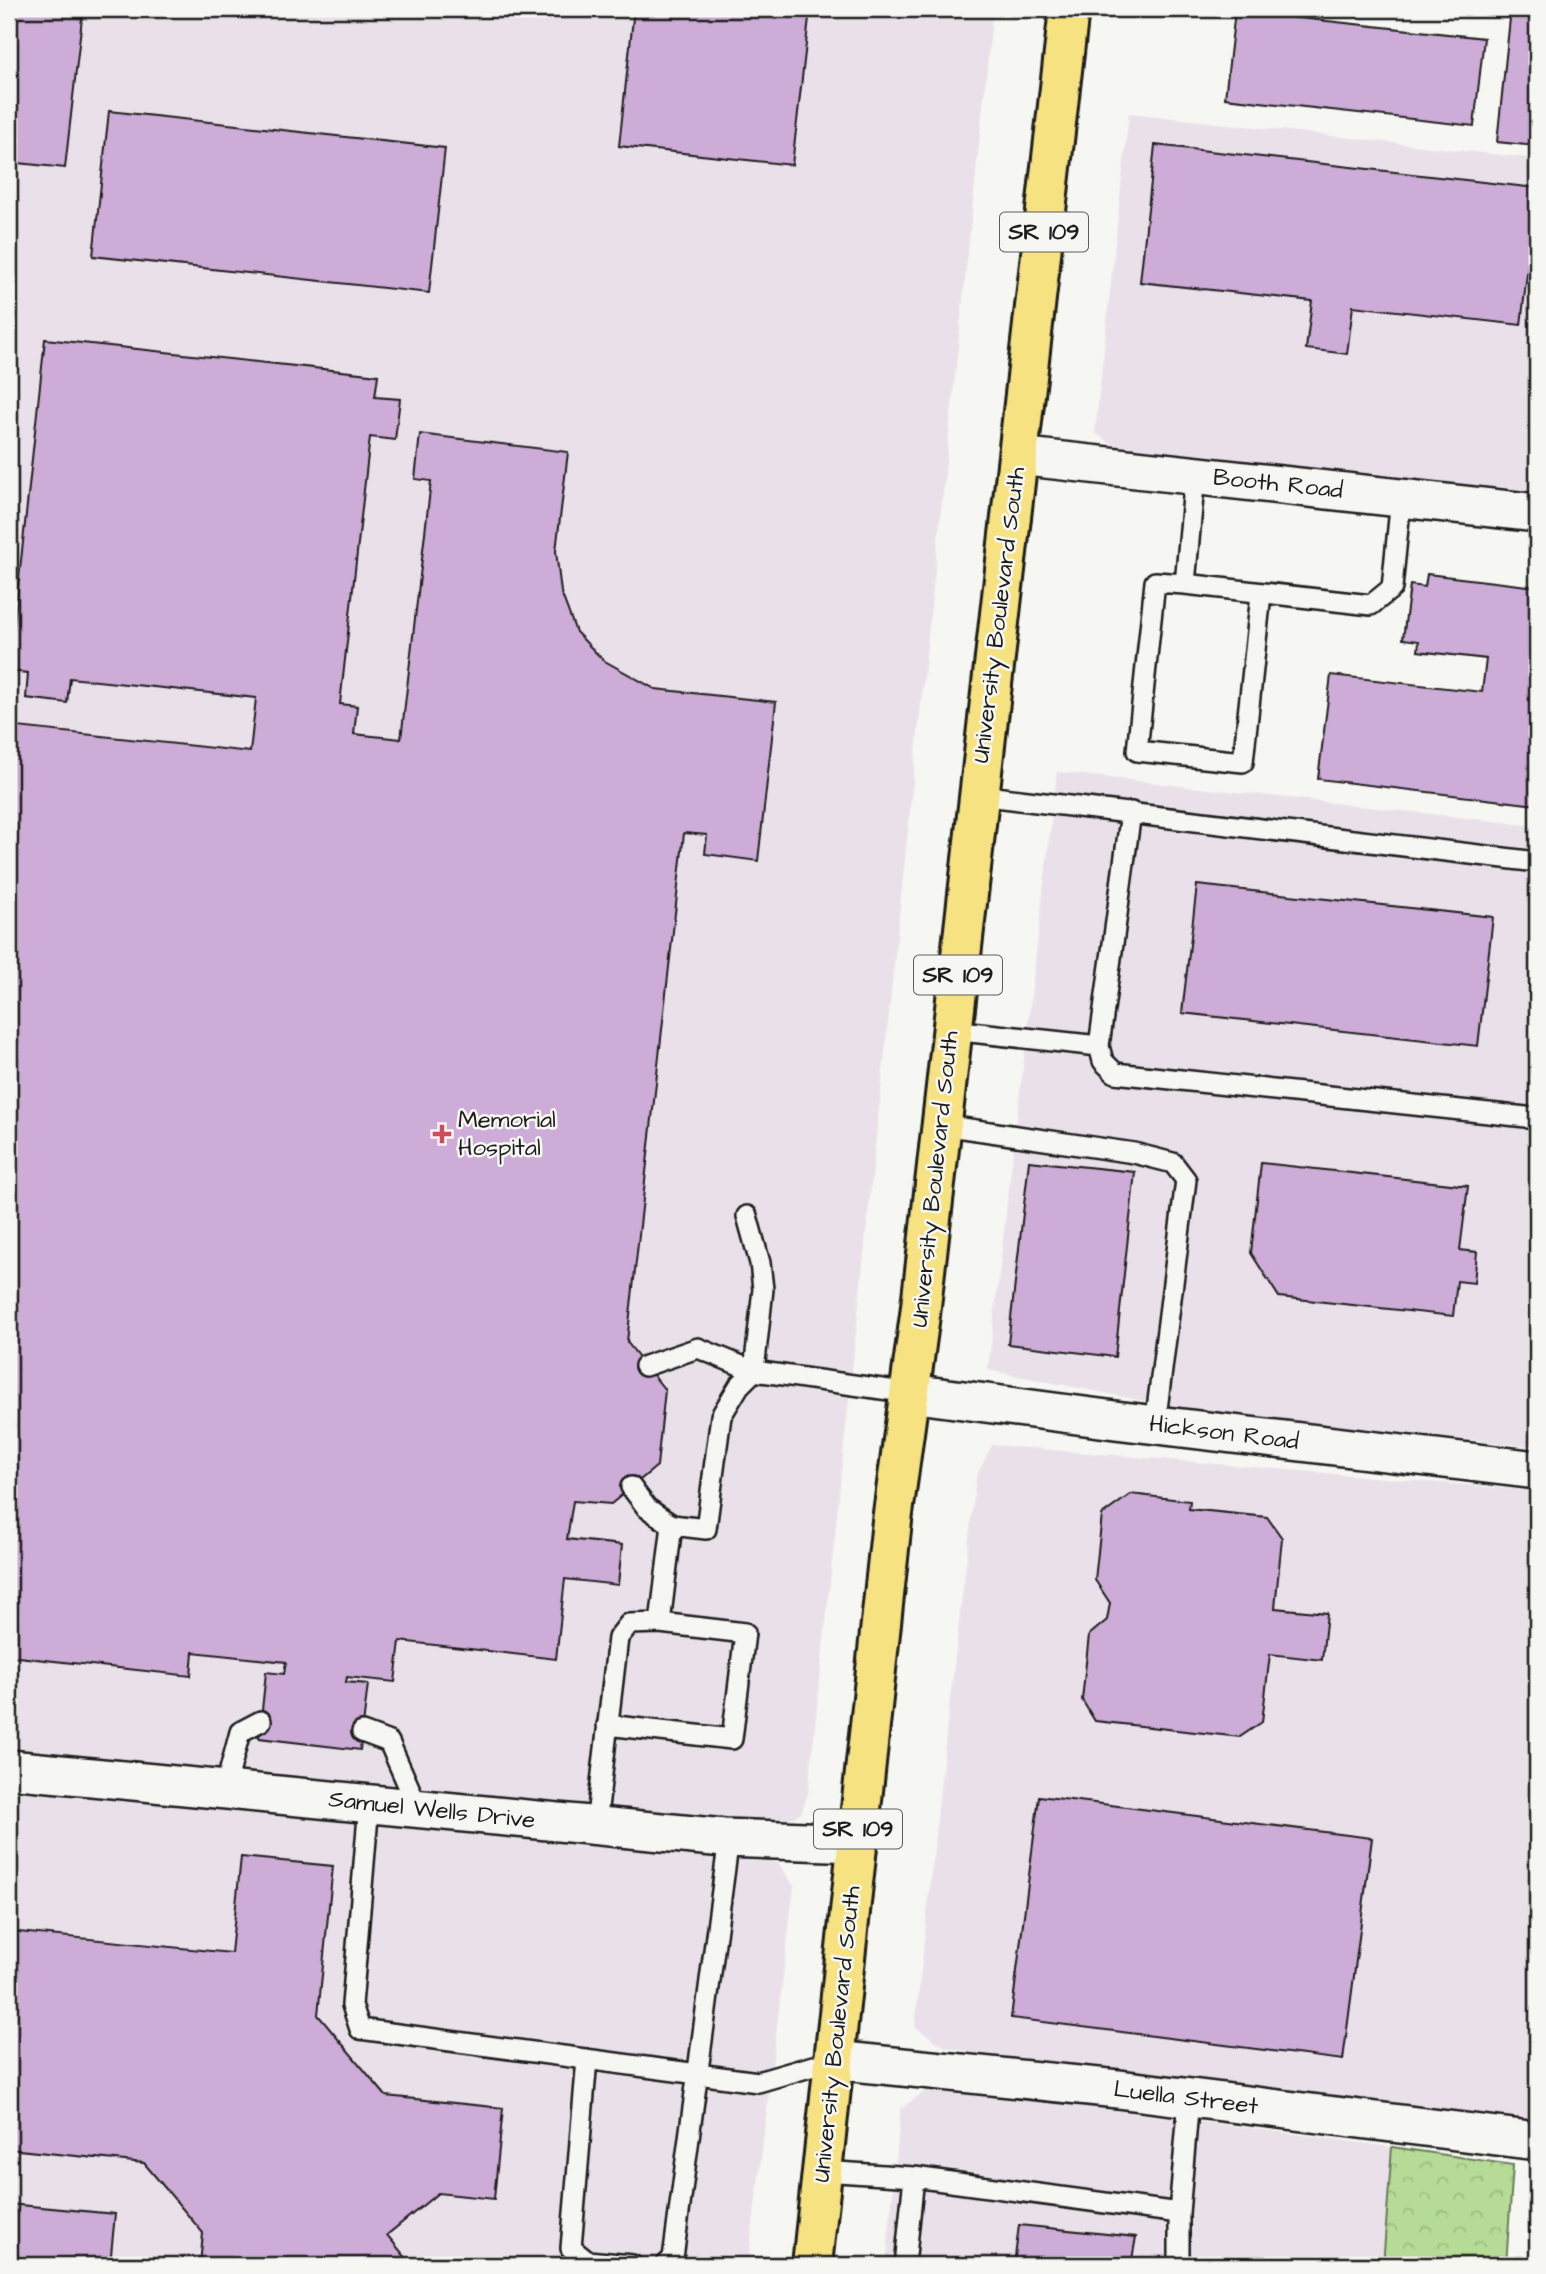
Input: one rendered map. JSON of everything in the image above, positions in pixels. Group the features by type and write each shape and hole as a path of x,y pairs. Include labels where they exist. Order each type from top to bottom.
{"main road":[{"name":"University Boulevard South","path":"812,2265 892,1521 942,1125 1069,9"}],"street":[{"name":"Booth Road","path":"1018,456 1537,513"},
{"name":"Hickson Road","path":"910,1393 1537,1470"},
{"name":"Samuel Wells Drive","path":"9,1769 729,1838 857,1843"},
{"name":"Luella Street","path":"834,2060 1118,2090 1537,2141"}],"lane":[{"path":"1185,584 1195,475"},
{"path":"1261,594 1243,762 1137,751 1156,582 1371,605 1392,588 1401,498"},
{"path":"978,794 1537,862"},
{"path":"1131,813 1099,1046 1103,1061 1115,1073 1526,1117 1537,1121"},
{"path":"952,1030 1099,1046"},
{"path":"942,1125 1134,1153 1173,1163 1186,1180 1155,1425"},
{"path":"631,1487 648,1508 671,1525 706,1529 721,1416 739,1386 754,1371 763,1289 760,1263 747,1216"},
{"path":"645,1366 698,1348 754,1371 910,1393"},
{"path":"660,1623 671,1525"},
{"path":"596,1825 607,1725 618,1638 629,1624 660,1623 745,1633 732,1739 607,1725"},
{"path":"225,1788 240,1731 261,1721"},
{"path":"362,1732 389,1742 418,1808"},
{"path":"369,1804 352,2005 360,2029 758,2082 834,2060"},
{"path":"666,2265 673,2258 729,1838"},
{"path":"587,2059 571,2248 575,2260 632,2265"},
{"path":"1179,2265 1180,2213 1189,2099"},
{"path":"822,2171 914,2177 1180,2213"},
{"path":"905,2265 914,2177"}],"shaded area":[{"name":"Memorial Hospital","path":"9,9 993,9 808,1794 801,1813 781,1823 9,1749"},
{"path":"1129,113 1537,159 1537,497 1115,446 1095,433"},
{"path":"1057,772 1537,826 1537,1447 1185,1409 988,1370"},
{"path":"992,1445 1537,1491 1537,2121 1003,2058 945,2047 915,2027 976,1478"},
{"path":"9,1789 751,1856 778,1863 794,1886 748,2265 9,2265"},
{"path":"933,2086 1392,2147 1383,2265 886,2265 901,2108"}],"green space":[{"path":"1392,2147 1513,2165 1506,2265 1383,2265"}],"building":[{"path":"9,9 83,9 65,168 9,162"},
{"path":"634,9 810,9 792,165 619,146"},
{"path":"1511,9 1537,9 1537,146 1497,142"},
{"path":"1235,11 1484,38 1474,126 1225,98"},
{"path":"109,111 445,148 429,293 93,256"},
{"path":"1155,145 1537,188 1521,325 1353,306 1347,354 1306,349 1312,301 1140,282"},
{"path":"45,339 378,375 375,397 400,399 395,440 370,437 340,704 357,706 354,734 401,739 431,481 415,479 420,434 568,452 556,551 561,592 576,632 603,660 655,689 776,702 758,861 705,854 707,835 684,833 627,1342 665,1390 657,1466 611,1504 573,1501 567,1539 622,1545 618,1585 565,1579 556,1659 400,1641 395,1682 347,1677 346,1682 368,1684 360,1750 259,1738 266,1672 284,1674 286,1662 193,1652 191,1676 9,1656 9,726 250,752 256,698 70,678 67,703 26,698 28,673 9,671"},
{"path":"1427,574 1537,587 1537,805 1318,779 1331,675 1482,692 1486,659 1418,651 1419,641 1403,639 1410,585 1425,587"},
{"path":"1197,885 1493,917 1478,1046 1182,1013"},
{"path":"1029,1161 1135,1172 1115,1357 1008,1344"},
{"path":"1261,1163 1468,1186 1460,1250 1477,1252 1474,1283 1457,1281 1453,1316 1279,1297 1251,1253"},
{"path":"1131,1494 1190,1501 1189,1509 1267,1517 1282,1538 1275,1608 1327,1613 1322,1660 1270,1654 1262,1722 1240,1737 1095,1721 1082,1700 1089,1635 1107,1620 1110,1603 1095,1580 1102,1515"},
{"path":"1039,1796 1372,1838 1343,2060 1011,2018"},
{"path":"241,1857 333,1866 318,2015 386,2096 503,2108 494,2199 438,2193 387,2235 412,2265 200,2265 203,2233 144,2163 9,2149 9,1931 231,1953"},
{"path":"9,2204 115,2214 110,2265 9,2265"},
{"path":"1019,2225 1136,2237 1131,2265 1014,2265"}],"place":[{"name":"Memorial Hospital","path":"442,1134"}]}
